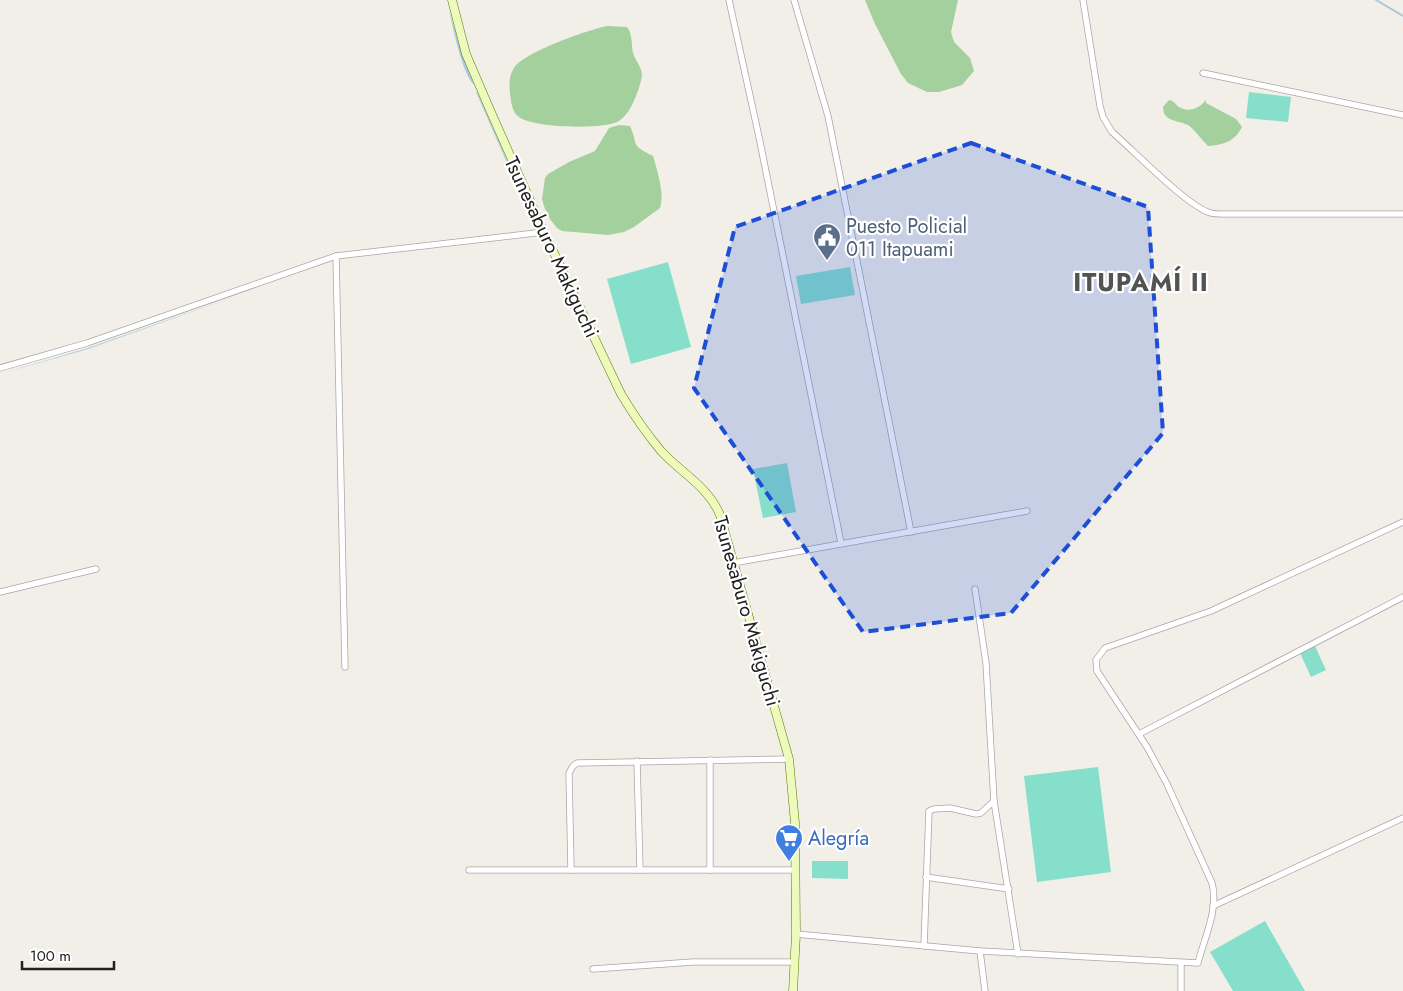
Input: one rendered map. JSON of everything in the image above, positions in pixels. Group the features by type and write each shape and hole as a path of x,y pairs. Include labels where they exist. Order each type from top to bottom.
{"street":[{"name":"Tsunesaburo Makiguchi","path":"452,0 469,60 544,232 621,394 632,413 662,452 704,490 714,501 720,515 789,759 793,792 795,870 796,934 793,991"},
{"path":"729,0 842,543"},
{"path":"794,0 828,116 911,532"},
{"path":"1083,0 1100,106 1107,125 1112,132 1183,196 1210,213 1222,214 1403,214"},
{"path":"1203,73 1403,115"},
{"path":"0,368 87,343 336,256 544,232"},
{"path":"336,256 345,667"},
{"path":"733,563 1027,511"},
{"path":"796,934 1018,954 1198,963 1213,906 1213,890 1210,880 1167,784 1139,734 1097,671 1096,660 1105,648 1211,611 1403,522"},
{"path":"0,592 96,569"},
{"path":"975,589 986,663 994,801 1018,954"},
{"path":"1139,734 1403,596"},
{"path":"571,870 569,773 573,766 582,762 789,759"},
{"path":"710,760 710,870"},
{"path":"637,761 640,870"},
{"path":"924,946 929,811 950,808 976,814 981,813 994,801"},
{"path":"1213,906 1403,818"},
{"path":"468,870 795,870"},
{"path":"926,877 1009,890"},
{"path":"980,951 985,991"},
{"path":"593,969 693,962 794,962"},
{"path":"1181,963 1181,991"}],"highlighted area":[{"path":"971,143 1148,207 1163,433 1011,613 863,632 694,388 735,227"}],"green space":[{"path":"865,0 958,0 951,32 954,42 970,58 974,71 962,85 939,92 927,92 908,83 901,74 875,24"},
{"path":"607,26 627,27 631,36 633,53 642,74 634,102 623,118 611,124 584,127 538,124 519,117 513,110 511,103 510,77 514,68 530,55 557,42"},
{"path":"1169,100 1183,109 1190,110 1201,105 1206,100 1206,103 1236,119 1242,127 1232,139 1219,145 1208,146 1188,125 1168,118 1163,107"},
{"path":"619,125 630,126 638,147 653,156 662,196 660,208 624,232 608,235 562,231 550,219 545,209 542,199 545,178 548,174 569,162 595,151 609,128"}],"shaded area":[{"path":"449,10 458,41 474,85 462,61"},
{"path":"476,92 536,226 535,227"},
{"path":"1249,92 1291,97 1288,122 1246,118"},
{"path":"668,262 691,347 631,364 607,279"},
{"path":"850,267 855,295 801,304 796,276"},
{"path":"242,294 88,349 0,374 88,348"},
{"path":"787,463 796,512 763,518 753,469"},
{"path":"1315,646 1326,670 1311,677 1300,653"},
{"path":"1098,767 1111,872 1037,882 1024,776"},
{"path":"812,861 848,861 848,879 812,878"},
{"path":"1265,921 1305,991 1233,991 1210,952"}],"waterway":[{"path":"1376,0 1403,16"}],"place":[{"name":"Puesto Policial 011 Itapuami","path":"827,261"},
{"name":"Alegría","path":"789,862"}],"district":[{"name":"ITUPAMÍ II","path":"1141,282"}]}
